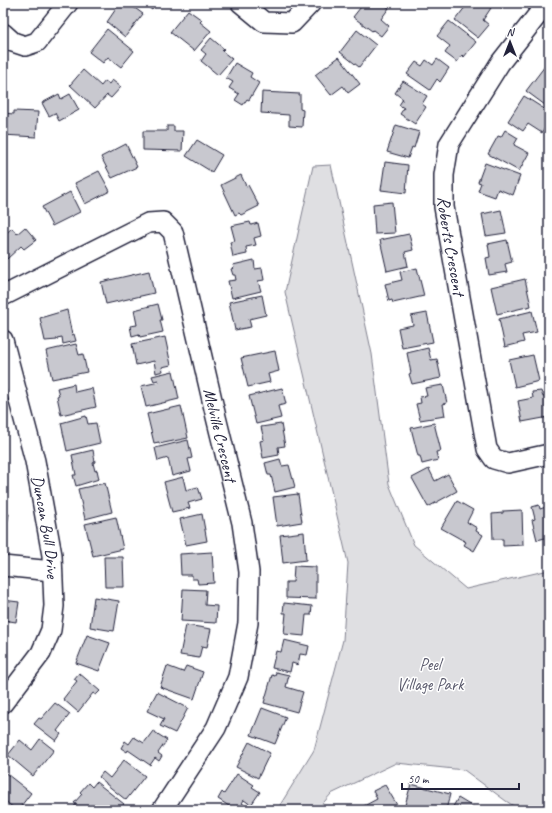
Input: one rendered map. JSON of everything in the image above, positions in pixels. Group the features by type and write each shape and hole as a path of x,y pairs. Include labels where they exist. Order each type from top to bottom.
{"street":[{"path":"3,33 13,42 25,46 37,42 68,3"},
{"path":"241,3 264,22 292,23 311,3"},
{"name":"Roberts Crescent","path":"547,3 500,63 449,144 444,175 444,207 487,449 494,459 508,463 549,454"},
{"name":"Melville Crescent","path":"3,296 148,223 163,222 173,232 242,523 249,572 248,623 238,677 216,728 162,810"},
{"name":"Duncan Bull Drive","path":"3,340 35,461 52,555 54,606 51,630 41,653 3,703"},
{"path":"3,566 52,571"}],"green space":[{"name":"Peel Village Park","path":"331,165 372,354 389,484 414,545 466,589 549,570 549,810 520,810 464,770 396,763 331,794 317,810 277,810 314,750 343,640 348,563 285,292 313,166"}],"building":[{"path":"120,3 128,3 143,14 125,37 107,22"},
{"path":"142,3 157,3 152,10"},
{"path":"364,3 382,3 389,8 381,19 389,26 381,36 353,17"},
{"path":"463,3 484,3 491,8 483,20 489,25 478,38 455,20 466,6"},
{"path":"496,3 507,3 502,8"},
{"path":"188,10 202,20 200,22 211,31 194,51 170,32"},
{"path":"449,21 476,42 464,57 462,55 457,62 445,53 450,46 437,36"},
{"path":"107,29 134,51 121,67 108,57 103,63 89,52"},
{"path":"357,30 376,45 359,67 340,52"},
{"path":"211,38 224,49 222,51 232,59 218,75 201,61 206,54 201,50"},
{"path":"339,57 360,84 348,93 343,86 331,95 315,75"},
{"path":"437,59 449,68 440,82 437,79 430,90 407,74 416,62 422,66 426,60 433,65"},
{"path":"235,63 252,73 250,77 259,83 249,100 247,99 243,105 235,100 239,94 229,88 233,82 226,78"},
{"path":"545,66 549,69 549,108 526,91"},
{"path":"83,70 101,86 105,81 109,84 112,80 121,87 111,98 107,95 95,108 70,85"},
{"path":"403,81 427,96 422,104 426,107 415,124 400,114 404,108 399,105 403,99 395,93"},
{"path":"262,92 300,94 300,109 303,110 302,127 289,126 289,115 261,113"},
{"path":"59,94 61,99 70,94 79,110 59,121 55,113 49,116 42,103"},
{"path":"524,96 549,112 549,121 542,133 528,124 523,131 508,121"},
{"path":"14,111 38,112 36,137 3,135 3,113 14,114"},
{"path":"396,125 419,132 414,148 412,147 408,158 387,152"},
{"path":"167,126 174,126 174,131 183,131 182,151 143,150 143,131 167,131"},
{"path":"505,130 518,138 514,145 529,153 519,171 488,154 498,136 501,137"},
{"path":"197,140 222,155 212,172 186,156"},
{"path":"126,144 137,167 112,178 101,157"},
{"path":"385,162 408,165 406,193 381,190"},
{"path":"485,163 520,176 513,195 498,189 495,197 478,191 481,183 478,182"},
{"path":"99,171 110,191 85,204 75,183"},
{"path":"241,175 259,206 241,215 239,213 235,215 221,185"},
{"path":"70,192 80,212 52,226 42,207"},
{"path":"392,202 395,233 375,234 373,204"},
{"path":"501,210 506,233 486,236 482,214"},
{"path":"250,222 251,225 258,223 261,236 254,238 256,245 246,247 247,254 233,257 230,242 235,241 231,226"},
{"path":"25,227 36,240 24,249 21,246 7,259 3,254 3,236 12,228 17,234"},
{"path":"409,234 413,250 405,252 408,266 387,271 380,240"},
{"path":"507,240 512,262 505,264 507,272 489,275 486,258 490,257 488,244"},
{"path":"254,260 255,269 262,268 264,280 258,281 261,291 232,298 228,281 236,280 231,269 234,268 233,265"},
{"path":"417,268 424,296 393,303 392,300 389,301 385,284 402,280 400,272"},
{"path":"149,271 154,293 106,304 101,282"},
{"path":"525,279 531,306 497,314 491,287"},
{"path":"262,295 266,315 249,319 251,327 235,330 229,302"},
{"path":"158,304 163,332 140,337 139,334 132,336 130,326 137,325 134,310"},
{"path":"67,310 72,335 74,334 76,341 63,344 62,337 57,338 57,340 45,341 40,318"},
{"path":"532,311 537,332 522,335 524,342 505,347 499,319"},
{"path":"427,313 433,342 402,348 398,328 413,325 411,316"},
{"path":"165,337 171,365 162,367 163,371 156,373 154,361 136,365 132,344"},
{"path":"76,344 79,355 83,354 87,372 52,379 46,351"},
{"path":"428,348 431,360 437,359 441,378 412,384 409,374 411,373 407,353"},
{"path":"275,351 279,371 268,374 270,382 248,387 241,358"},
{"path":"533,355 539,381 515,387 509,360"},
{"path":"173,371 179,399 146,407 141,386 159,382 158,380 154,381 152,376"},
{"path":"74,384 75,392 92,388 96,407 61,415 57,388"},
{"path":"443,385 447,403 443,404 445,416 420,420 416,404 421,403 420,397 427,396 425,388"},
{"path":"282,388 286,404 278,406 281,418 256,424 249,396"},
{"path":"541,391 543,397 549,396 549,417 522,422 518,401 533,398 532,392"},
{"path":"181,406 188,438 159,444 159,442 154,443 147,414"},
{"path":"86,416 88,424 96,423 100,443 67,451 61,423"},
{"path":"434,423 441,451 436,452 438,460 422,464 420,456 418,456 411,428"},
{"path":"281,424 285,446 278,447 279,455 263,458 260,441 264,440 261,427"},
{"path":"188,440 192,458 188,459 191,471 172,476 168,458 158,461 155,448"},
{"path":"93,450 95,462 93,463 95,471 97,470 99,479 76,486 73,475 76,475 72,455"},
{"path":"280,459 282,466 289,465 295,487 275,492 271,475 268,475 265,463"},
{"path":"429,469 435,481 448,474 457,491 428,507 412,478"},
{"path":"183,477 186,490 198,487 202,499 188,503 190,508 172,512 164,482"},
{"path":"105,483 112,512 85,519 78,489"},
{"path":"298,494 302,522 277,526 273,497"},
{"path":"457,501 473,510 467,522 477,528 476,531 483,535 474,551 464,545 466,542 441,528"},
{"path":"539,505 540,509 549,506 549,527 547,527 549,537 537,540 532,520 535,519 532,507"},
{"path":"522,510 523,545 503,546 503,539 493,539 492,514 503,513 503,511"},
{"path":"3,512 9,514 5,535 3,534"},
{"path":"202,514 207,541 186,545 180,519"},
{"path":"116,517 123,549 93,556 85,524"},
{"path":"304,532 306,560 283,563 280,535"},
{"path":"212,552 214,583 198,584 197,579 192,579 192,575 181,575 180,554"},
{"path":"104,557 123,557 124,587 105,587"},
{"path":"294,566 316,567 316,599 286,598 286,582 293,582"},
{"path":"183,589 206,590 205,605 217,606 216,623 181,621"},
{"path":"94,597 119,601 114,631 90,627"},
{"path":"3,600 19,602 16,622 3,620"},
{"path":"284,603 312,606 311,615 306,615 304,636 284,634 286,613 283,613"},
{"path":"186,625 211,629 207,647 202,646 199,658 180,655"},
{"path":"87,635 110,643 99,671 76,663"},
{"path":"284,640 309,646 307,655 300,654 298,665 292,663 290,672 272,668 276,651 281,652"},
{"path":"167,666 183,672 186,666 203,672 194,699 160,687"},
{"path":"276,672 289,675 286,687 303,692 297,712 264,703 272,675 275,676"},
{"path":"79,673 100,691 96,695 93,693 78,712 63,699 77,681 74,679"},
{"path":"157,692 188,708 175,733 160,726 164,719 147,711"},
{"path":"55,703 70,714 57,731 61,734 56,741 34,724 39,718 41,719"},
{"path":"262,708 286,717 275,744 251,735"},
{"path":"153,731 167,740 158,753 162,756 159,761 155,758 150,765 128,750 127,752 121,748 125,741 129,744 134,737 144,743"},
{"path":"40,739 54,750 33,776 8,755 20,740 32,750"},
{"path":"249,742 270,753 258,778 236,767"},
{"path":"124,760 145,776 126,800 99,777 103,772 110,778"},
{"path":"3,771 31,793 18,810 3,799"},
{"path":"237,774 254,785 252,787 260,792 251,805 244,800 242,803 246,806 243,810 236,810 218,799 222,792 224,794"},
{"path":"96,782 124,804 119,810 77,810 74,807 76,804 74,803 82,794 80,792 88,783 92,787"},
{"path":"411,784 450,794 446,810 423,810 405,805"},
{"path":"385,785 400,810 366,810 364,806 377,799 373,791"},
{"path":"458,798 478,810 451,810"}]}
